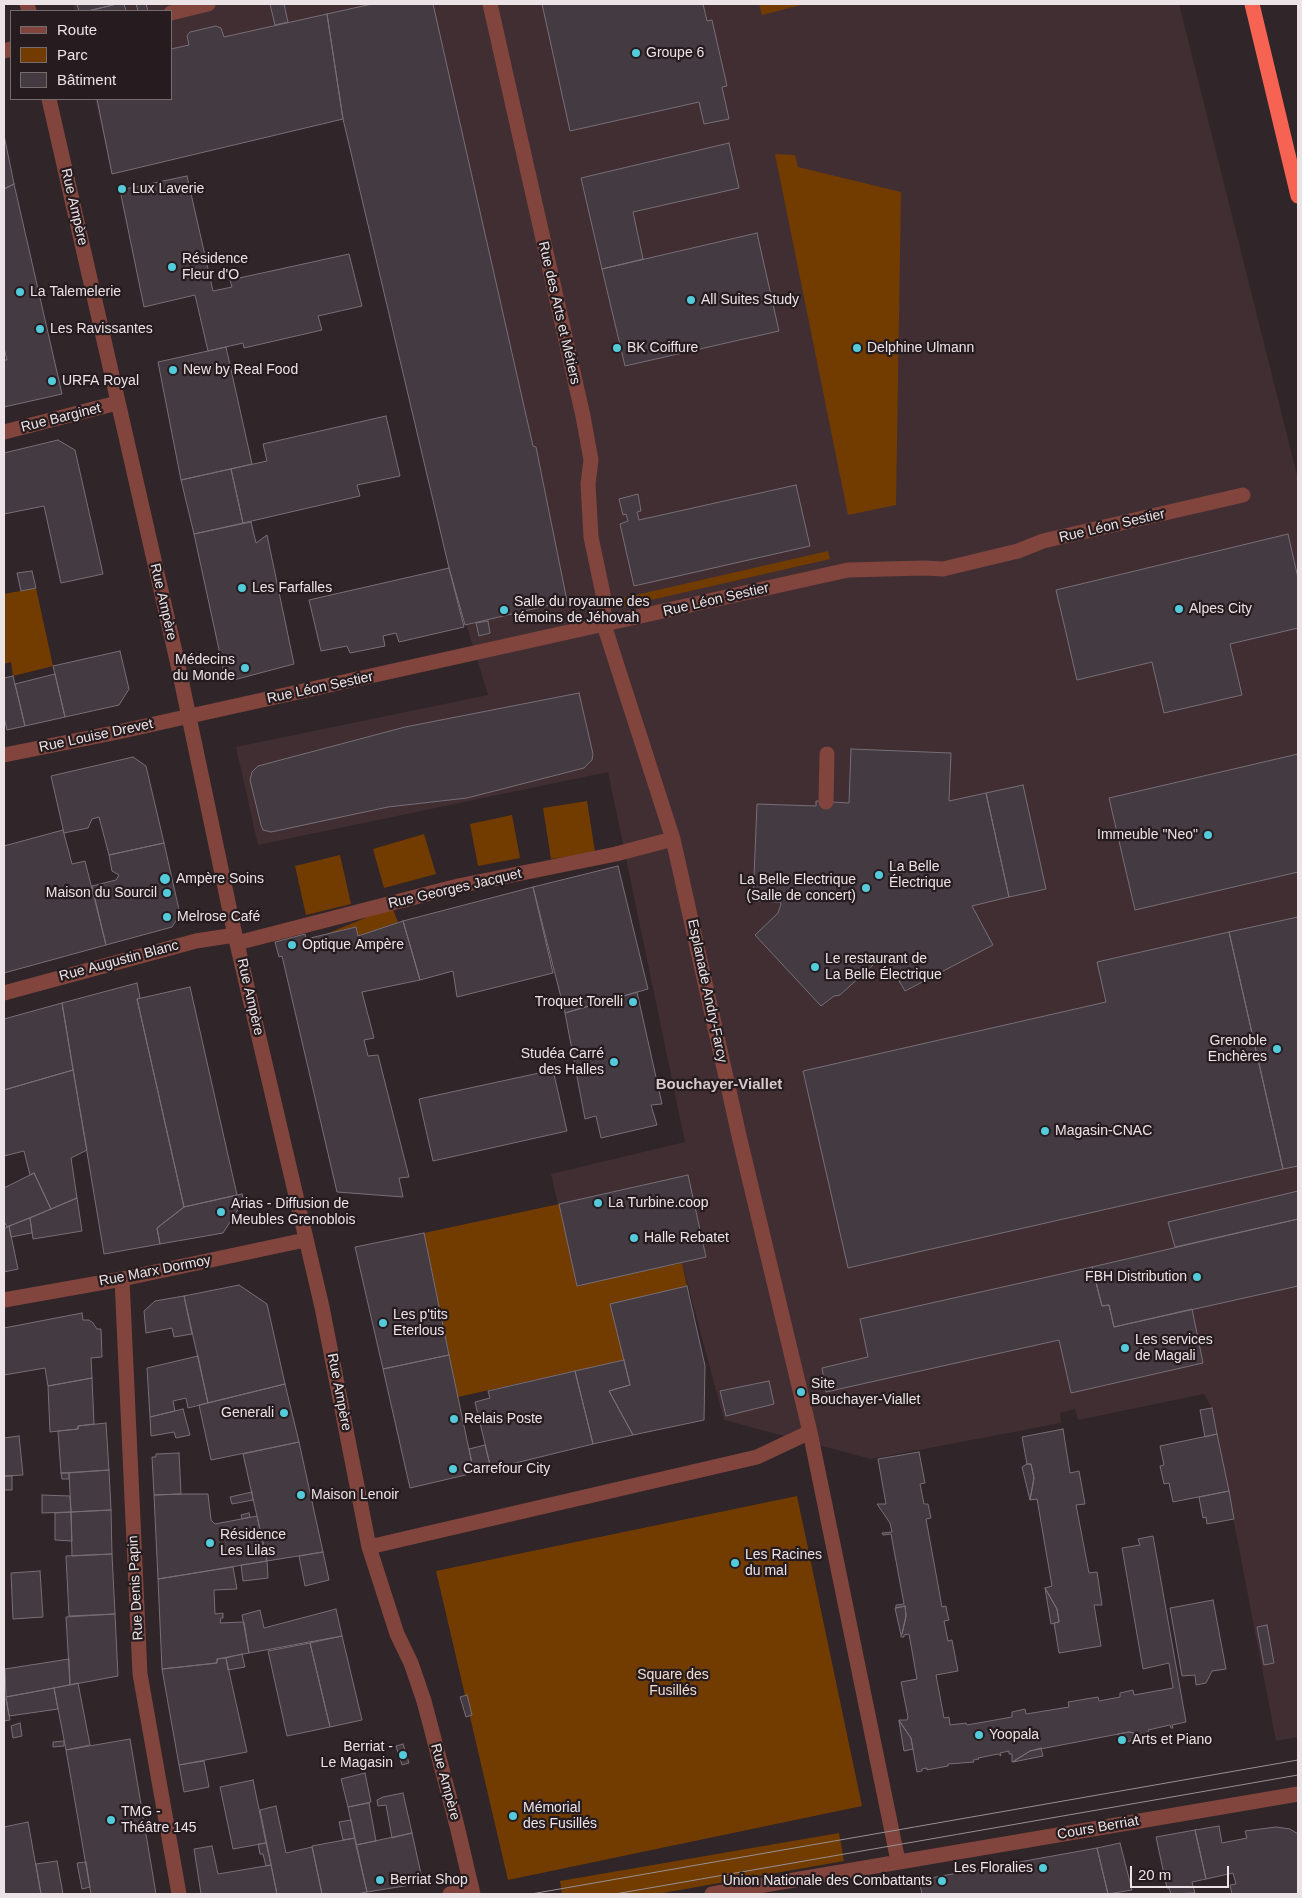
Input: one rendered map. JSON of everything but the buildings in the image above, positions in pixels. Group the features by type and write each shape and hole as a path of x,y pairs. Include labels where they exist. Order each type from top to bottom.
{"highway":[{"path":"1252,4 1298,196"}],"street":[{"path":"172,13 208,4"},
{"name":"Rue des Arts et Métiers","path":"490,4 583,416 591,460 588,484 591,537 604,594 604,625"},
{"name":"Rue Ampère","path":"49,100 189,717 236,939 324,1316 369,1547 397,1634 411,1663 424,1701 457,1826 472,1892"},
{"name":"Rue Barginet","path":"4,432 117,404"},
{"name":"Rue Léon Sestier","path":"189,717 848,570 943,569 1018,550 1043,541 1243,495"},
{"name":"Esplanade Andry-Farcy","path":"604,625 674,839 740,1140 810,1432"},
{"name":"Rue Louise Drevet","path":"4,755 189,717"},
{"path":"826,802 827,754"},
{"name":"Rue Georges Jacquet","path":"236,939 419,897 458,886 616,854 674,839"},
{"name":"Rue Augustin Blanc","path":"4,993 196,941 236,939"},
{"name":"Rue Marx Dormoy","path":"4,1300 122,1279 305,1240"},
{"name":"Rue Denis Papin","path":"122,1279 140,1674 178,1894"},
{"path":"369,1547 756,1458 810,1432 898,1861"},
{"name":"Cours Berriat","path":"712,1894 1298,1794"},
{"path":"450,1894 472,1892"}],"shaded area":[{"name":"Bouchayer-Viallet","path":"73,4 1179,4 1298,479 1298,1737 1276,1741 1212,1408 1204,1394 1078,1420 1075,1409 1060,1413 1061,1423 871,1459 724,1420 682,1263 577,1286 551,1174 685,1142 608,772 258,845 236,747 488,695 449,568 343,119 112,174 95,100 172,100 172,10 75,10"}],"green space":[{"path":"759,4 805,4 762,15"},
{"name":"Delphine Ulmann","path":"775,154 795,155 798,167 901,192 896,505 848,515"},
{"path":"828,551 830,559 616,608 614,600"},
{"path":"36,588 53,666 13,676 11,662 4,664 4,594"},
{"path":"587,801 595,852 551,859 543,808"},
{"path":"512,815 520,858 478,866 470,824"},
{"path":"424,834 436,874 384,888 373,849"},
{"path":"340,855 351,904 306,915 295,866"},
{"path":"392,907 398,922 358,936 356,927 326,934"},
{"path":"559,1204 577,1285 682,1263 687,1286 611,1305 624,1360 458,1397 424,1233"},
{"name":"Square des Fusillés","path":"797,1496 862,1806 508,1880 436,1571"},
{"path":"839,1833 844,1861 657,1894 562,1894 560,1881"}],"tram line":[{"path":"531,1894 1298,1760"},
{"path":"615,1894 1298,1775"}],"place":[{"name":"Groupe 6","path":"636,53"},
{"name":"Lux Laverie","path":"122,189"},
{"name":"Résidence Fleur d'O","path":"172,267"},
{"name":"La Talemelerie","path":"20,292"},
{"name":"All Suites Study","path":"691,300"},
{"name":"Les Ravissantes","path":"40,329"},
{"name":"BK Coiffure","path":"617,348"},
{"name":"Delphine Ulmann","path":"857,348"},
{"name":"New by Real Food","path":"173,370"},
{"name":"URFA Royal","path":"52,381"},
{"name":"Les Farfalles","path":"242,588"},
{"name":"Alpes City","path":"1179,609"},
{"name":"Salle du royaume des témoins de Jéhovah","path":"504,610"},
{"name":"Médecins du Monde","path":"245,668"},
{"name":"Immeuble \"Neo\"","path":"1208,835"},
{"name":"La Belle Électrique","path":"879,875"},
{"name":"Ampère Soins","path":"165,879"},
{"name":"La Belle Electrique (Salle de concert)","path":"866,888"},
{"name":"Maison du Sourcil","path":"167,893"},
{"name":"Melrose Café","path":"167,917"},
{"name":"Optique Ampère","path":"292,945"},
{"name":"Le restaurant de La Belle Électrique","path":"815,967"},
{"name":"Troquet Torelli","path":"633,1002"},
{"name":"Grenoble Enchères","path":"1277,1049"},
{"name":"Studéa Carré des Halles","path":"614,1062"},
{"name":"Magasin-CNAC","path":"1045,1131"},
{"name":"La Turbine.coop","path":"598,1203"},
{"name":"Arias - Diffusion de Meubles Grenoblois","path":"221,1212"},
{"name":"Halle Rebatet","path":"634,1238"},
{"name":"FBH Distribution","path":"1197,1277"},
{"name":"Les p'tits Eterlous","path":"383,1323"},
{"name":"Les services de Magali","path":"1125,1348"},
{"name":"Site Bouchayer-Viallet","path":"801,1392"},
{"name":"Generali","path":"284,1413"},
{"name":"Relais Poste","path":"454,1419"},
{"name":"Carrefour City","path":"453,1469"},
{"name":"Maison Lenoir","path":"301,1495"},
{"name":"Résidence Les Lilas","path":"210,1543"},
{"name":"Les Racines du mal","path":"735,1563"},
{"name":"Yoopala","path":"979,1735"},
{"name":"Arts et Piano","path":"1122,1740"},
{"name":"Berriat - Le Magasin","path":"403,1755"},
{"name":"Mémorial des Fusillés","path":"513,1816"},
{"name":"TMG - Théâtre 145","path":"111,1820"},
{"name":"Les Floralies","path":"1043,1868"},
{"name":"Berriat Shop","path":"380,1880"},
{"name":"Union Nationale des Combattants","path":"942,1881"}],"district":[{"name":"Bouchayer-Viallet","path":"719,1085"}]}
